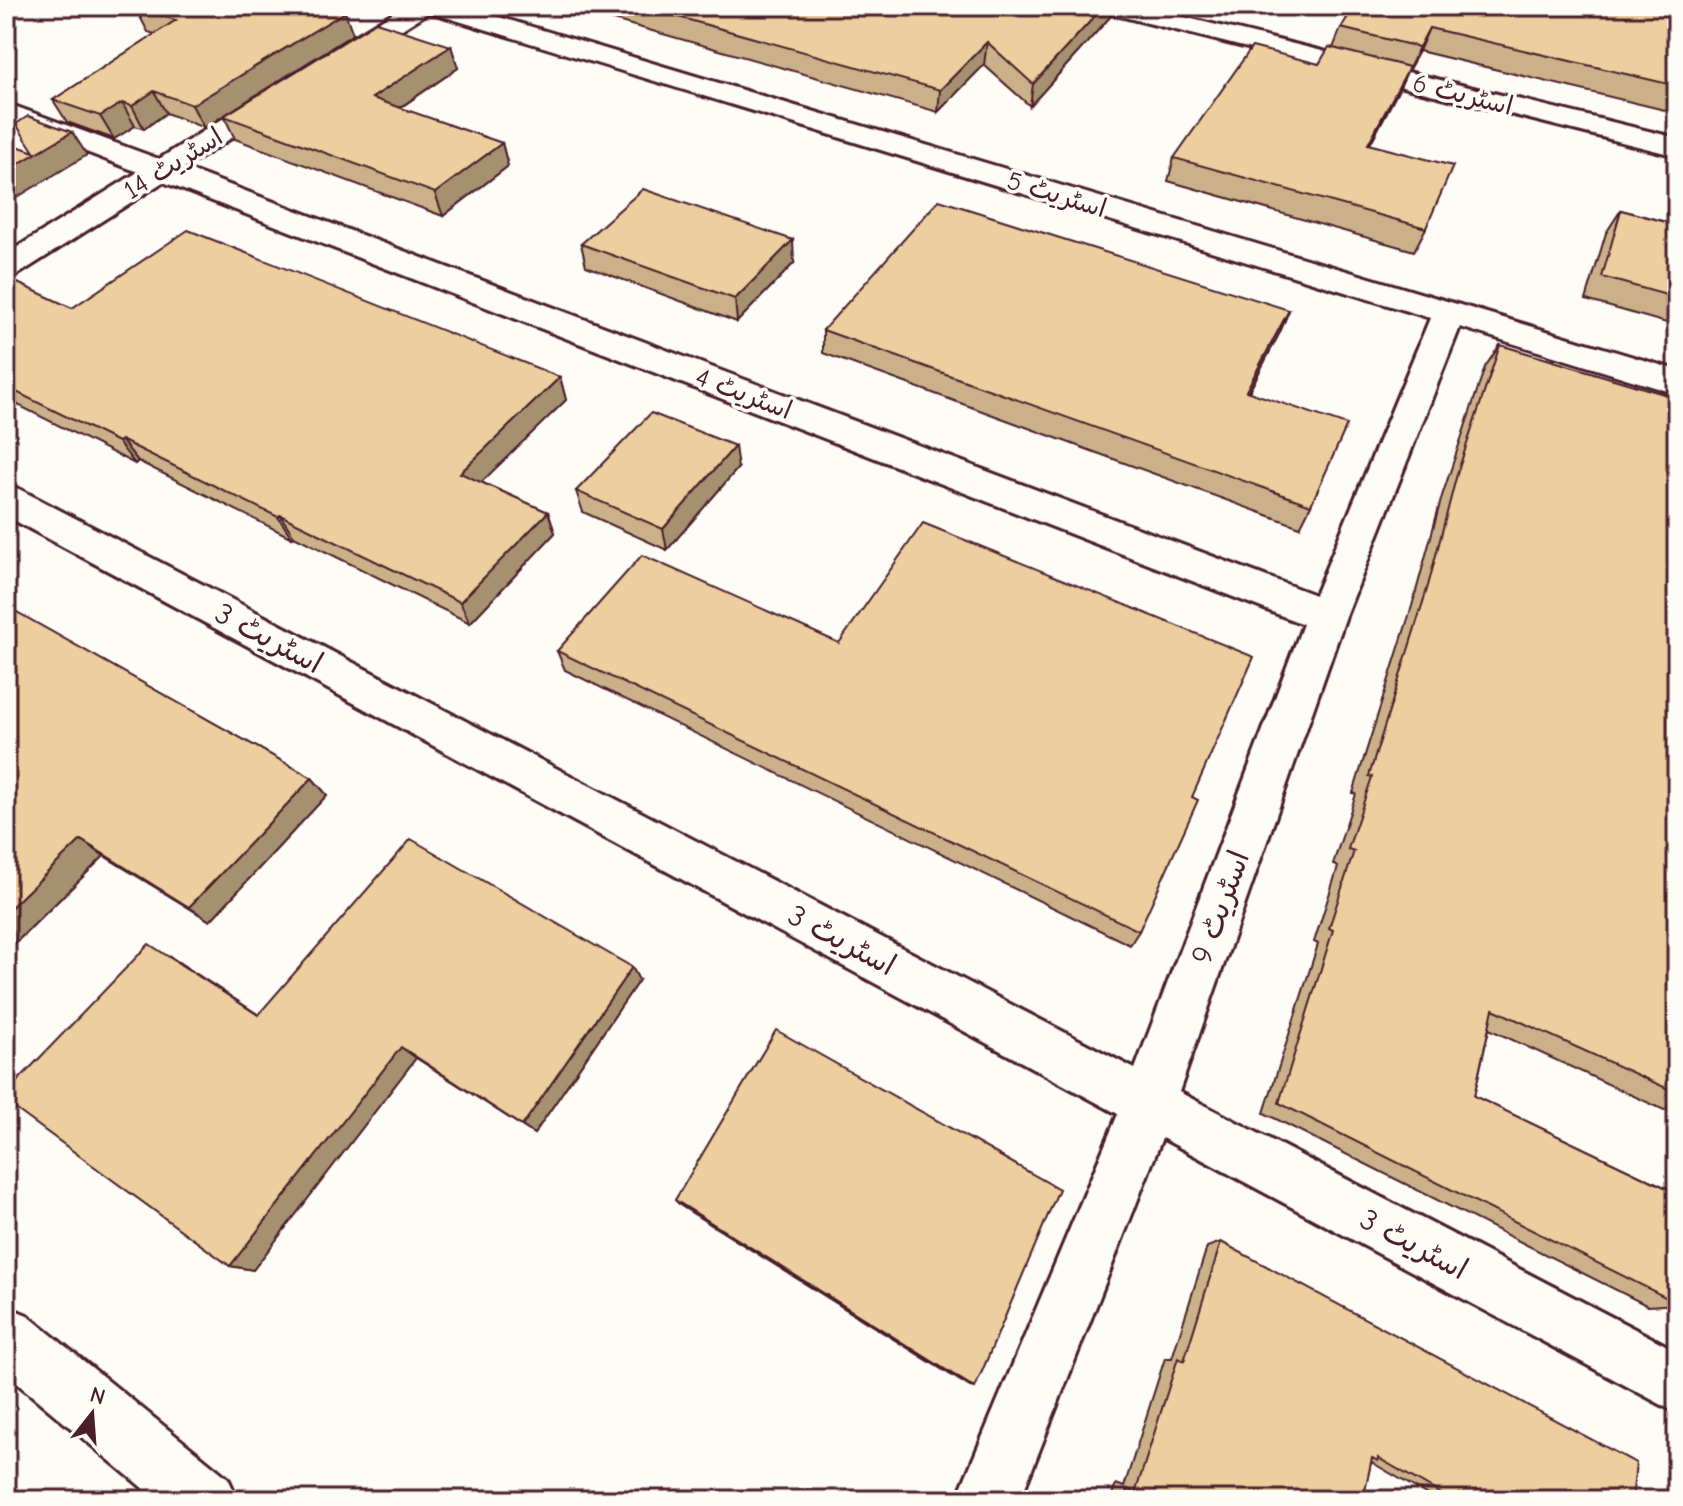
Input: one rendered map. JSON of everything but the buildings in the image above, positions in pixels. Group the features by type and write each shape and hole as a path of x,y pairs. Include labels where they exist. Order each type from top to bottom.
{"street":[{"name":"اسٹریٹ 14","path":"6,268 421,6"},
{"name":"اسٹریٹ 5","path":"436,6 1677,382"},
{"name":"اسٹریٹ 6","path":"1109,6 1677,147"},
{"name":"اسٹریٹ 4","path":"6,111 1326,616"},
{"name":"اسٹریٹ 9","path":"988,1500 1149,1103 1326,616 1449,313"},
{"name":"اسٹریٹ 3","path":"6,499 1677,1383"},
{"path":"6,1336 206,1500"}]}
